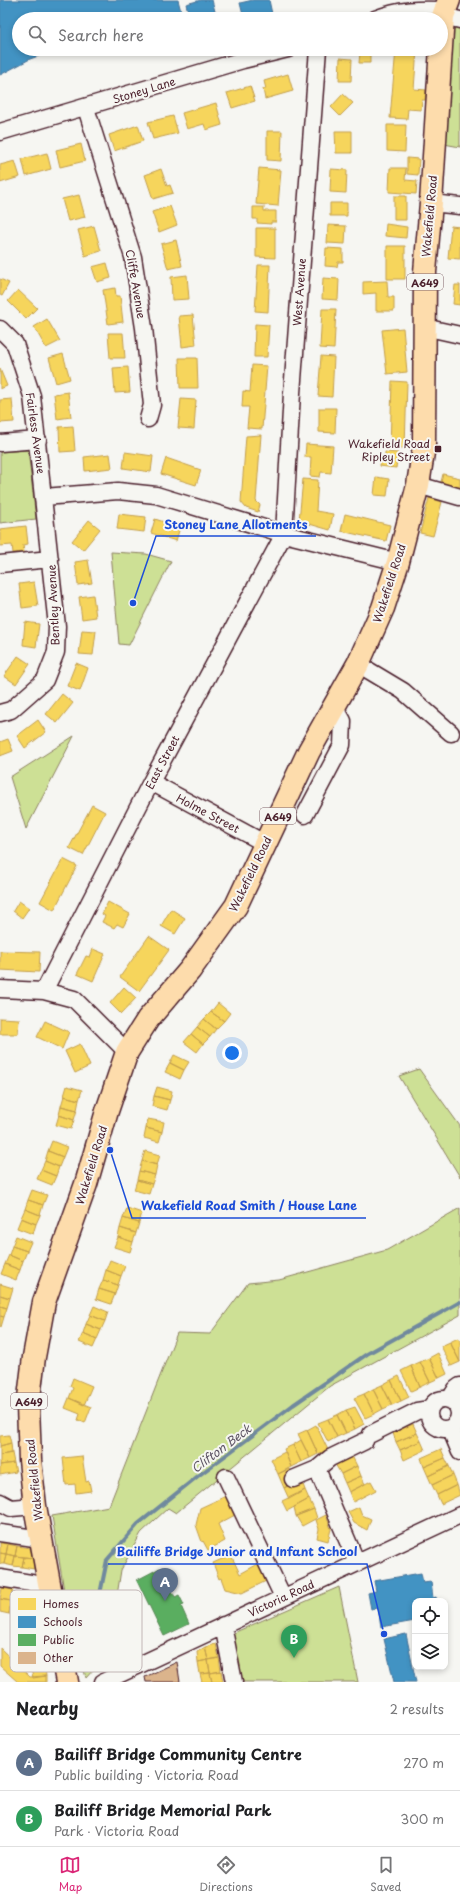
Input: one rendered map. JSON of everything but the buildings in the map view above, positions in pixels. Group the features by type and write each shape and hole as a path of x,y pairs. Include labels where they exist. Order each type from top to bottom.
{"main road":[{"name":"Wakefield Road","path":"448,23 449,12"},
{"name":"Wakefield Road","path":"50,1590 35,1506 30,1460 28,1406 44,1302 86,1184 107,1111 127,1052 148,1019 190,970 236,906 264,843 309,751 358,664 383,608 398,562 418,485 424,446 425,272 445,56"}],"street":[{"path":"396,12 413,9 449,12"},
{"name":"Stoney Lane","path":"0,132 259,56"},
{"name":"West Avenue","path":"284,534 292,393 317,56"},
{"name":"Cliffe Avenue","path":"86,108 133,257 144,328 152,405 148,418"},
{"path":"431,203 460,206"},
{"path":"424,327 460,334"},
{"name":"Fairless Avenue","path":"0,329 15,344 32,396 44,497"},
{"path":"0,443 38,440"},
{"path":"418,485 460,497"},
{"path":"44,497 118,491 156,495 284,534 398,562"},
{"name":"Bentley Avenue","path":"0,714 11,710 44,680 56,652 57,626 44,497"},
{"name":"East Street","path":"44,991 151,782 284,534"},
{"path":"0,564 50,559"},
{"path":"358,664 403,691 451,733"},
{"path":"304,815 342,745 343,721 335,707"},
{"name":"Holme Street","path":"151,782 264,843"},
{"path":"0,989 44,991 74,999 127,1052"},
{"path":"449,1400 456,1388 460,1386"},
{"path":"440,1400 449,1400 456,1405 459,1414 457,1423 450,1428 440,1429 435,1427 430,1419 430,1409 432,1405 440,1400"},
{"path":"293,1479 317,1469 330,1458 417,1411 430,1409"},
{"path":"450,1428 460,1452"},
{"path":"317,1469 357,1563"},
{"path":"226,1477 283,1597"},
{"path":"0,1502 11,1508 35,1506"},
{"name":"Victoria Road","path":"142,1664 460,1515"},
{"path":"0,1533 41,1539"},
{"path":"0,1578 49,1586"},
{"path":"223,1625 234,1682"},
{"name":"Victoria Road","path":"104,1682 125,1672"}],"green space":[{"path":"453,24 460,26 460,147 444,144"},
{"path":"28,450 36,519 0,523 0,452"},
{"path":"111,552 146,554 171,561 129,645 119,644"},
{"path":"74,736 26,829 10,777"},
{"path":"419,1069 460,1126 460,1177 399,1076"},
{"path":"460,1208 460,1315 330,1386 176,1513 168,1508 141,1533 121,1570 118,1590 64,1590 52,1516 109,1506 177,1333 210,1334 248,1283 279,1280 387,1250"},
{"path":"339,1587 358,1682 239,1682 231,1634"},
{"path":"84,1672 91,1672 86,1678"}],"waterway":[{"name":"Clifton Beck","path":"101,1590 107,1560 138,1524 198,1476 293,1405 367,1354 460,1302"}],"place":[{"name":"Wakefield Road Ripley Street","path":"438,449"},
{"name":"Stoney Lane Allotments","path":"133,603"},
{"name":"Wakefield Road Smith / House Lane","path":"110,1150"},
{"name":"Bailiff Bridge Community Centre","path":"165,1601"},
{"name":"Bailiffe Bridge Junior and Infant School","path":"384,1634"},
{"name":"Bailiff Bridge Memorial Park","path":"294,1658"}]}
